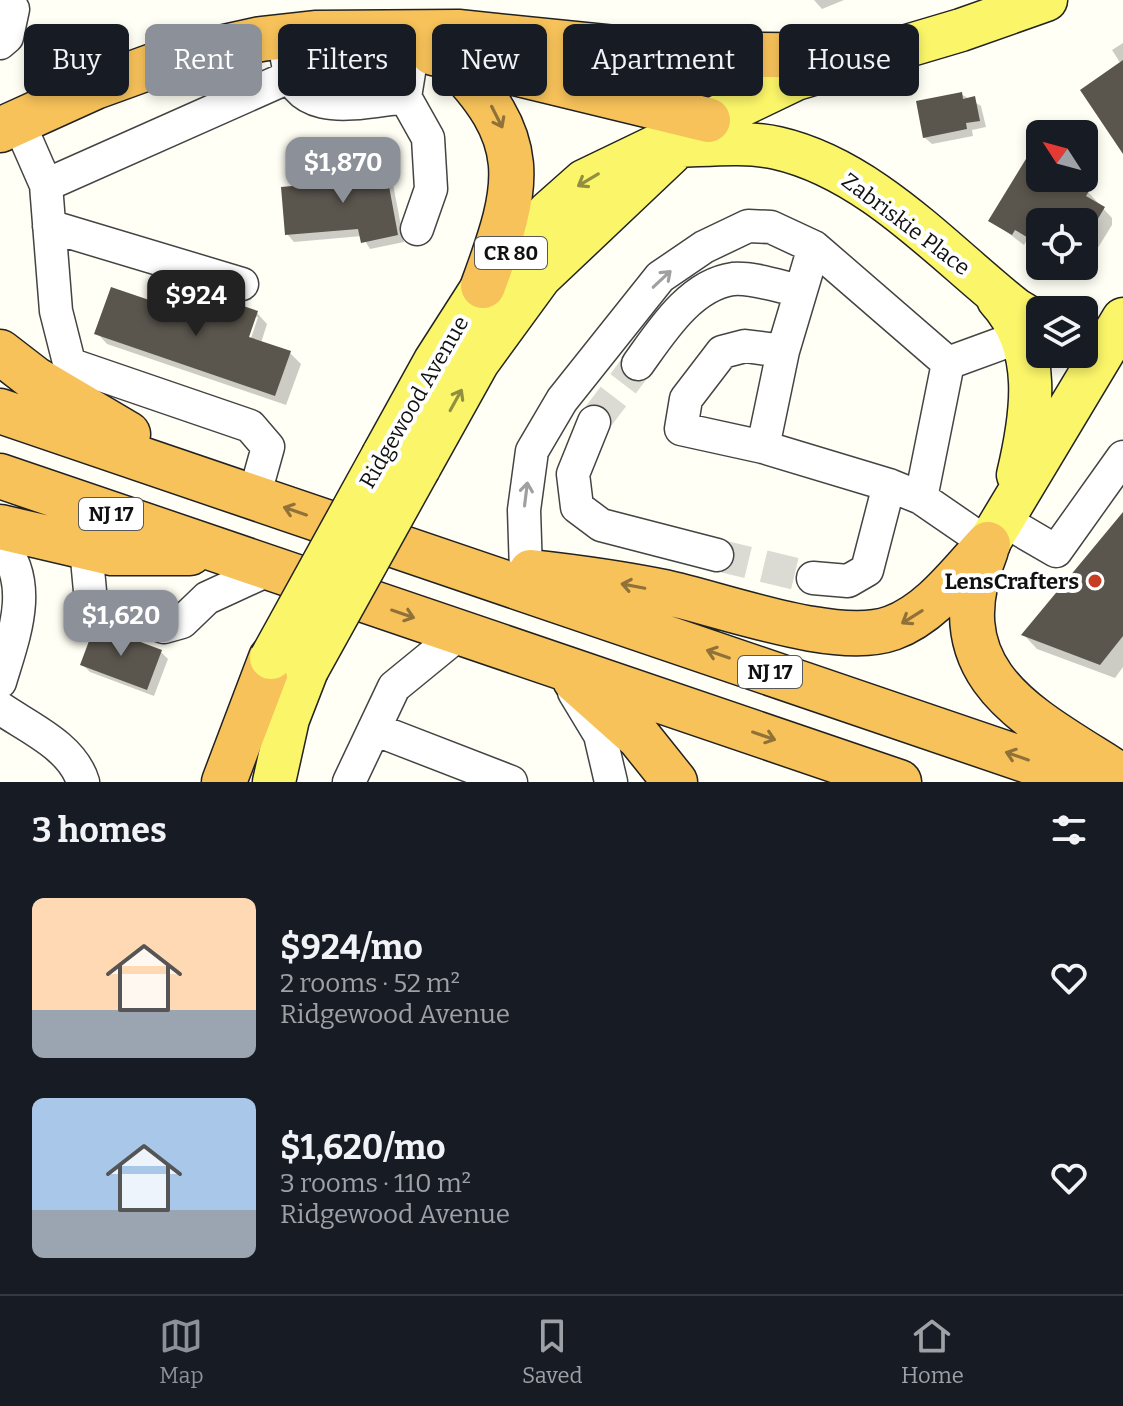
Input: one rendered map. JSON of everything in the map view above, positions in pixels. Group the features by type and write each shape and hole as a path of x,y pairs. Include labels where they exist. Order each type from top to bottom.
{"highway":[{"path":"416,32 458,32 612,50 779,56"},
{"path":"416,48 693,133"},
{"path":"430,52 473,81 499,119 512,161 510,204 483,286"},
{"path":"8,142 62,104 95,87 175,58 278,57"},
{"path":"0,352 16,367 205,480"},
{"name":"NJ 17","path":"0,411 1090,782"},
{"name":"NJ 17","path":"0,476 899,782"},
{"path":"449,563 632,586 817,630 864,635 894,628 922,611 1000,525"},
{"path":"1000,525 977,573 971,618 974,645 986,672 1003,695 1025,713 1123,777"},
{"path":"0,527 112,553 223,553"},
{"path":"224,782 289,664"},
{"path":"558,666 639,737 675,782"}],"main road":[{"name":"Ridgewood Avenue","path":"919,42 1046,0"},
{"name":"Ridgewood Avenue","path":"401,462 442,349 483,286 549,212 584,181 693,133 779,88"},
{"name":"Ridgewood Avenue","path":"244,782 289,664 401,462 531,288 574,241 693,133"},
{"name":"Zabriskie Place","path":"693,133 773,147 813,159 876,197 989,289 1026,325"},
{"path":"1000,525 1110,336"},
{"path":"1000,525 1030,406 1030,368"},
{"name":"Ridgewood Avenue","path":"274,782 288,719 289,664"}],"lane":[{"path":"0,43 7,37 13,9 6,0"},
{"path":"405,97 430,52"},
{"path":"46,185 278,61"},
{"path":"307,96 313,100 342,104 405,97"},
{"path":"405,97 428,138 431,189 417,229"},
{"path":"8,142 46,185 56,311 80,406"},
{"path":"49,226 242,284"},
{"path":"526,572 524,510 532,451 562,400 660,277 704,247 748,226 771,227 814,247 948,363"},
{"path":"763,447 783,351 814,247"},
{"path":"638,364 667,323 700,293 734,279 800,291"},
{"path":"948,363 1026,332"},
{"path":"783,351 745,346 722,352 686,399 681,429 763,447 889,485 1000,525 1056,551 1121,462"},
{"path":"921,498 948,363"},
{"path":"69,364 250,426 268,447 254,497"},
{"path":"594,422 573,474 577,507 601,525 717,555"},
{"path":"813,578 848,581 867,570 889,485"},
{"path":"0,542 14,559 11,591 15,632 0,682"},
{"path":"86,548 91,602 164,627 182,622 207,598 270,569"},
{"path":"349,782 394,687 460,633"},
{"path":"558,666 600,735 611,782"},
{"path":"0,708 63,750 79,768 83,782"},
{"path":"374,729 511,782"}],"building":[{"path":"1123,60 1123,154 1080,90"},
{"path":"962,92 963,99 975,96 980,121 966,123 967,129 923,138 916,101"},
{"path":"384,159 398,235 361,243 358,229 285,235 281,187 349,181 346,166"},
{"path":"1026,159 1026,192 1088,192 1086,196 1105,207 1098,219 1098,208 1026,208 1026,237 1015,230 1012,235 988,221"},
{"path":"111,287 202,318 210,295 258,311 249,337 291,351 275,396 94,334"},
{"name":"LensCrafters","path":"1123,512 1123,636 1100,665 1021,635"},
{"path":"95,625 162,650 147,690 80,665"}],"tunnel":[{"path":"594,422 638,364"},
{"path":"717,555 813,578"}],"place":[{"name":"LensCrafters","path":"1095,581"}]}
